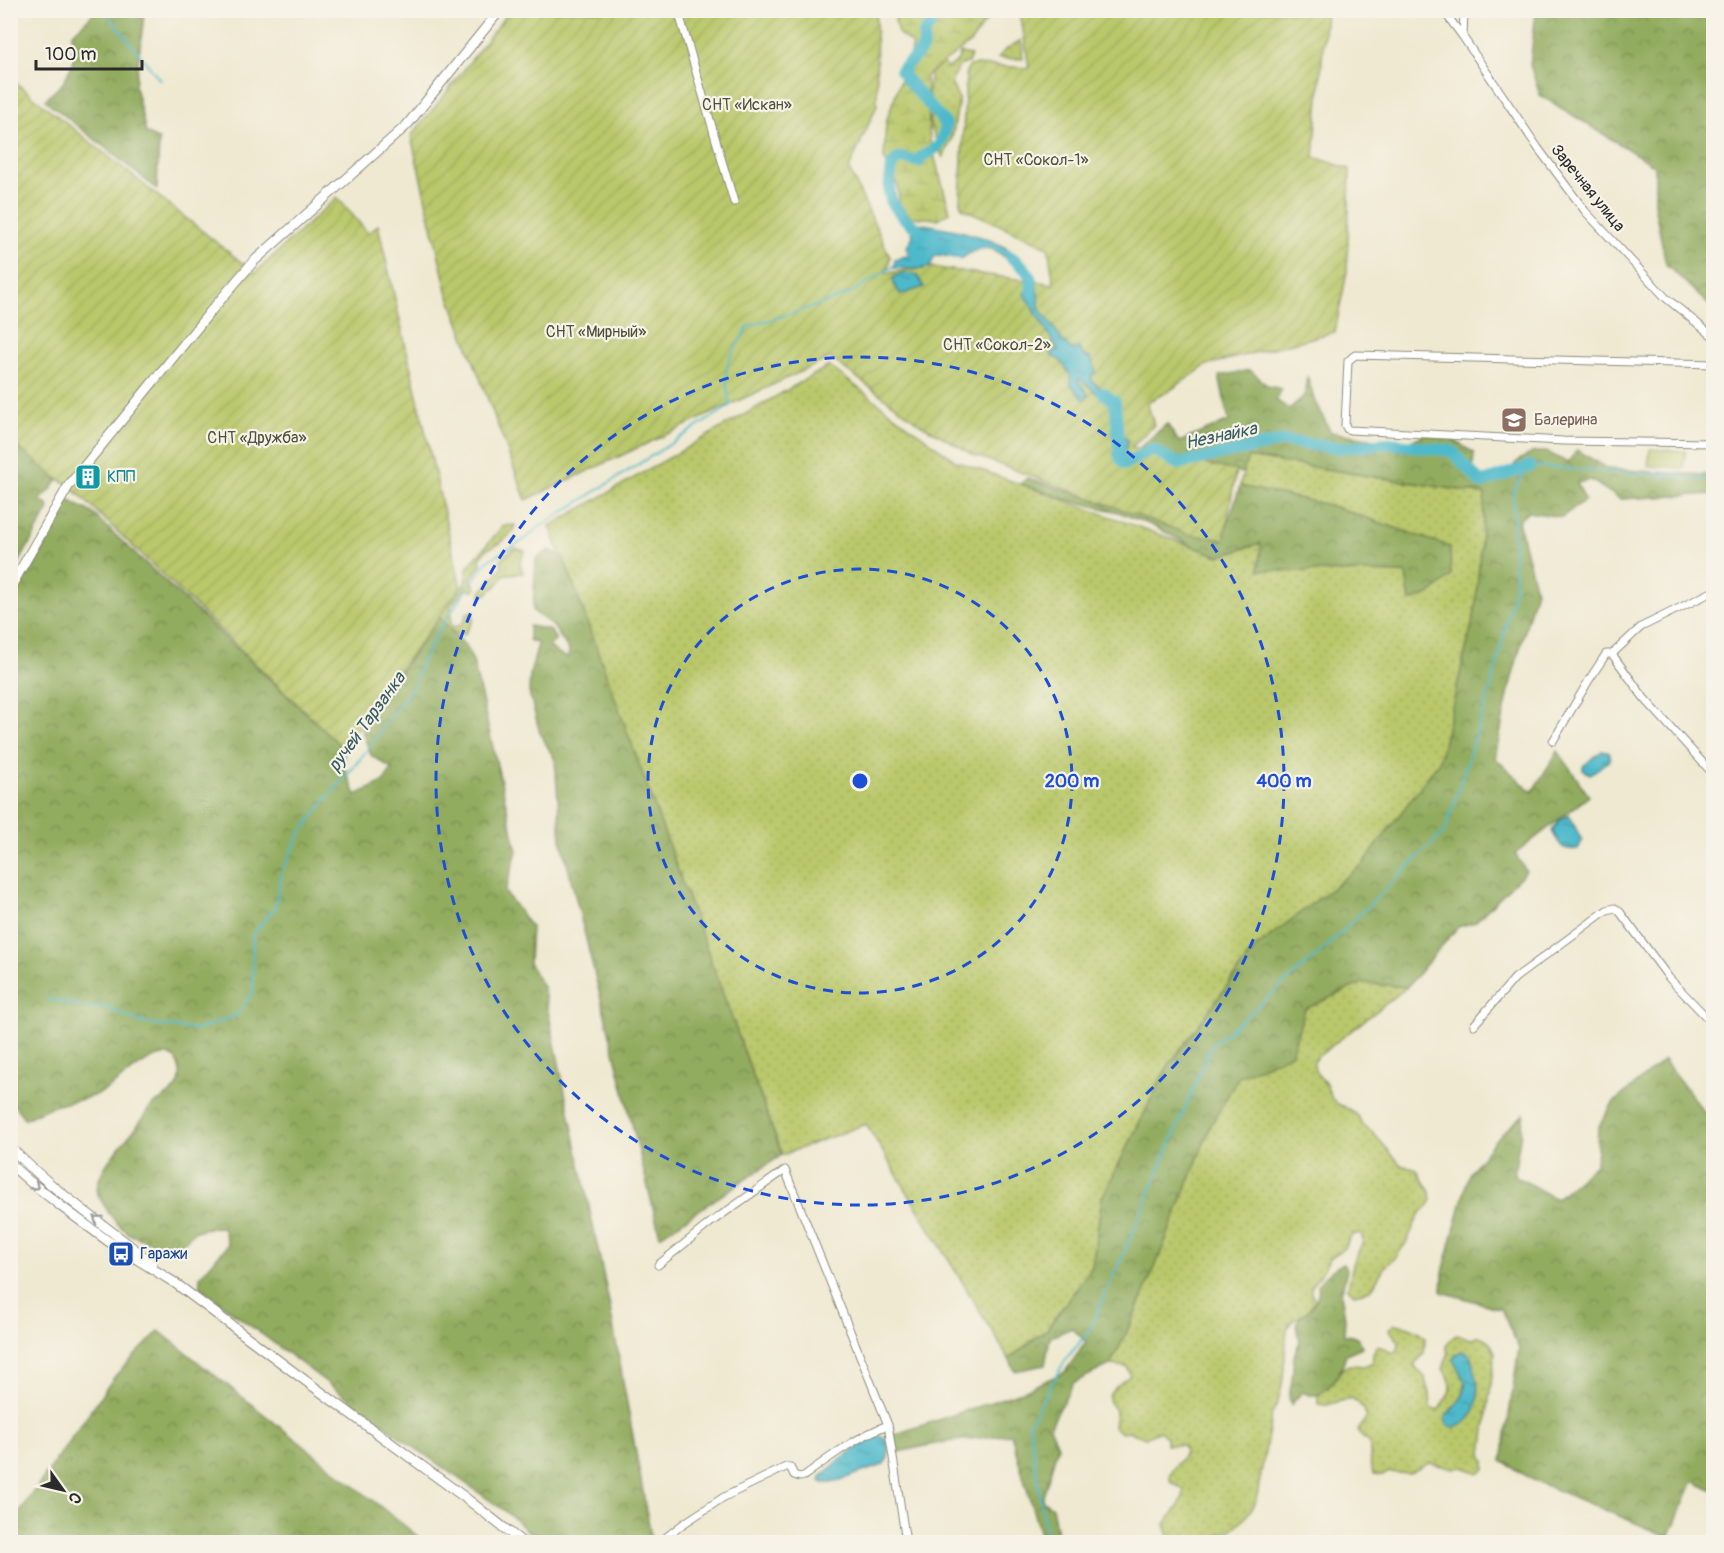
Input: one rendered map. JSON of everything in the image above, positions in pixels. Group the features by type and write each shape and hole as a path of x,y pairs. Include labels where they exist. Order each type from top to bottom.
{"main road":[{"path":"10,588 69,485 212,309 259,256 407,125 500,10"},
{"path":"10,1147 42,1178 119,1236 175,1283 467,1498 522,1542"},
{"path":"10,1164 92,1229 175,1283"}],"street":[{"path":"678,10 734,202"},
{"name":"Заречная улица","path":"1443,10 1538,148 1586,211 1666,298 1713,337"},
{"path":"1463,37 1464,10"},
{"path":"1713,364 1355,355 1348,361 1345,425 1350,430 1374,432 1563,441 1713,443"},
{"path":"1553,741 1606,654 1612,654 1641,627 1713,591"},
{"path":"1612,654 1644,698 1713,775"},
{"path":"1474,1026 1515,978 1607,910 1615,908 1669,978 1713,1025"},
{"path":"658,1264 710,1223 785,1170 888,1425 906,1542"},
{"path":"660,1542 724,1497 786,1467 790,1467 794,1476 804,1476 834,1454 888,1425"}],"green space":[{"path":"95,11 139,11 144,16 135,86 146,133 159,140 157,189 45,100 63,83 73,63 72,34"},
{"path":"509,11 876,11 877,105 849,169 890,257 887,273 930,267 1054,284 1048,247 962,208 960,202 966,72 970,66 975,65 1029,68 1020,11 1326,11 1314,157 1350,169 1347,272 1335,332 1207,365 1169,391 1147,402 1154,425 1132,447 1236,471 1224,540 1188,534 974,455 922,425 830,358 526,500 447,291 411,136"},
{"path":"893,11 993,11 971,42 926,76 930,141 950,212 938,219 911,217 899,204 898,186 884,158 886,122 913,45 898,33"},
{"path":"1536,11 1713,11 1713,309 1666,264 1655,209 1655,166 1540,95 1530,65"},
{"path":"1021,40 1023,59 998,58 1005,50"},
{"path":"960,53 971,55 968,63 959,66 951,83 959,99 952,138 943,158 929,121 934,107 928,94 931,69 940,60 948,68 958,61"},
{"name":"СНТ «Дружба»","path":"10,78 255,273 337,197 368,233 378,225 461,587 343,748 69,485 11,442"},
{"path":"829,366 956,461 1219,556 1261,543 1259,570 1406,573 1410,601 1450,547 1329,505 1240,486 1247,457 1486,494 1475,612 1439,762 1363,864 1254,949 1167,1068 1102,1198 1092,1267 1047,1329 1009,1359 866,1124 782,1155 550,526"},
{"path":"1250,370 1268,386 1282,389 1276,400 1289,409 1304,396 1307,376 1315,402 1331,432 1405,444 1425,434 1449,437 1474,453 1472,479 1508,471 1519,460 1534,452 1547,452 1568,463 1577,450 1608,469 1704,475 1713,471 1713,494 1620,499 1591,480 1577,483 1585,500 1562,517 1528,512 1518,521 1536,590 1510,685 1495,758 1532,792 1558,751 1589,796 1515,854 1526,871 1475,922 1458,927 1407,987 1362,983 1305,1009 1291,1054 1239,1076 1211,1125 1155,1267 1110,1365 1073,1383 1050,1427 1058,1446 1042,1500 1052,1507 1059,1542 1042,1542 1011,1434 939,1443 893,1453 890,1436 1021,1392 1065,1372 1086,1342 1072,1328 1050,1337 1045,1365 1015,1371 1009,1359 1047,1329 1092,1267 1102,1198 1167,1068 1254,949 1363,864 1439,762 1475,612 1485,494 1248,457 1243,473 1185,466 1121,464 1167,424 1179,442 1229,421 1219,376"},
{"path":"11,442 58,479 40,501 48,505 49,509 11,577"},
{"path":"1650,449 1685,451 1684,468 1648,466"},
{"path":"1027,478 1222,541 1240,486 1329,505 1450,547 1451,576 1429,595 1410,601 1406,573 1259,570 1261,543 1219,556 1118,512 1065,499 1021,484"},
{"path":"68,500 91,512 343,748 344,767 356,795 383,782 392,769 371,755 361,728 439,617 466,647 473,661 517,851 505,892 531,927 529,963 543,987 608,1297 652,1542 540,1542 505,1511 401,1438 200,1288 200,1276 228,1245 223,1227 206,1228 195,1232 186,1239 176,1253 129,1234 119,1225 98,1195 97,1187 110,1160 149,1109 177,1087 180,1072 174,1058 165,1055 158,1056 96,1095 50,1107 25,1119 11,1101 11,603 44,549"},
{"path":"515,525 512,533 499,544 487,549 480,558 481,564 470,579 476,587 474,591 464,589 451,606 451,625 455,627 463,623 467,613 473,611 473,621 464,635 453,632 439,617 456,590 464,586 467,568 503,526"},
{"path":"515,548 525,551 520,562 523,573 505,574 496,586 481,598 481,592 502,567 501,559"},
{"path":"549,550 563,556 782,1155 660,1236 561,839 555,760 540,733 529,692 530,674 538,644 529,640 529,626 550,630 556,640 549,646 558,654 568,658 569,650 553,626 533,611 536,559"},
{"path":"1362,983 1407,987 1315,1059 1315,1071 1326,1084 1332,1099 1358,1116 1362,1124 1374,1134 1401,1165 1417,1170 1432,1200 1420,1213 1406,1243 1384,1268 1371,1290 1354,1294 1348,1288 1353,1264 1363,1241 1361,1233 1352,1235 1343,1249 1329,1259 1311,1286 1311,1294 1316,1300 1305,1313 1291,1322 1287,1329 1280,1395 1272,1413 1255,1504 1244,1519 1231,1530 1209,1542 1196,1542 1186,1537 1170,1540 1165,1524 1180,1504 1184,1490 1170,1481 1170,1473 1185,1453 1183,1445 1166,1445 1166,1437 1160,1431 1145,1438 1130,1432 1121,1433 1114,1427 1116,1411 1111,1405 1110,1395 1130,1375 1127,1367 1110,1365 1155,1267 1211,1125 1239,1076 1291,1054 1304,1009"},
{"path":"1664,1060 1713,1124 1713,1491 1693,1481 1669,1537 1533,1480 1502,1461 1519,1348 1501,1309 1442,1292 1443,1272 1469,1174 1496,1139 1524,1114 1514,1175 1556,1199 1596,1164 1598,1128 1613,1103"},
{"path":"1343,1263 1347,1270 1341,1294 1345,1318 1344,1335 1359,1339 1362,1347 1346,1354 1341,1370 1332,1383 1318,1395 1302,1392 1291,1405 1289,1397 1294,1356 1300,1341 1296,1326 1299,1318 1316,1299 1318,1284 1328,1273"},
{"path":"1395,1324 1403,1325 1415,1329 1425,1337 1424,1353 1414,1366 1425,1377 1431,1408 1438,1411 1451,1386 1443,1369 1448,1354 1446,1346 1450,1340 1457,1335 1472,1339 1479,1336 1491,1344 1495,1353 1482,1454 1485,1469 1478,1473 1462,1467 1454,1469 1430,1463 1408,1474 1390,1472 1383,1475 1374,1474 1369,1442 1358,1431 1367,1416 1358,1402 1351,1398 1327,1405 1318,1404 1318,1395 1344,1368 1373,1362 1373,1354 1377,1346 1391,1353 1398,1350 1399,1342 1389,1329","holes":["1473,1363 1474,1370 1454,1428 1451,1409 1462,1397 1466,1377"]},
{"path":"159,1331 425,1542 11,1542 11,1524 115,1376"}],"water":[{"path":"912,222 973,234 1003,246 1025,264 1021,269 999,253 987,248 971,252 961,259 939,255 934,257 930,267 923,269 894,268 895,260 908,255 907,247 913,236"},
{"path":"902,273 917,275 924,287 900,294 893,278"},
{"path":"1032,275 1036,281 1040,310 1072,350 1078,347 1084,356 1091,358 1096,372 1092,375 1091,380 1116,401 1113,405 1079,378 1078,381 1089,395 1084,400 1071,385 1070,374 1060,360 1052,356 1051,351 1058,350 1024,293 1029,287 1028,276"},
{"path":"1120,426 1122,435 1128,440 1122,459 1118,462 1114,453 1117,444 1116,427"},
{"path":"1602,751 1607,751 1610,755 1609,761 1590,774 1583,770 1583,766"},
{"path":"1569,815 1582,841 1578,849 1564,848 1552,831 1560,820"},
{"path":"1462,1351 1470,1355 1473,1363 1478,1398 1473,1414 1467,1421 1454,1428 1447,1424 1446,1416 1465,1392 1465,1382 1453,1360 1455,1355"},
{"path":"874,1435 882,1436 888,1442 888,1458 883,1465 831,1483 820,1481 821,1477 839,1460"}],"waterway":[{"path":"104,10 160,80"},
{"name":"Незнайка","path":"917,10 923,17 931,19 930,27 924,35 922,49 901,70 946,124 939,145 921,157 919,162 901,158 896,160 892,165 889,192 892,204 923,234"},
{"name":"Незнайка","path":"1011,257 1029,275 1031,291"},
{"name":"ручей Тарзанка","path":"47,999 92,1008 102,1006 143,1023 197,1030 237,1015 253,992 252,935 275,908 282,872 300,834 361,758 414,685 422,662 439,630 487,561 524,540 538,528 730,406 727,382 728,362 749,326 849,294 895,265"},
{"name":"Незнайка","path":"1103,393 1115,402 1120,458 1125,464 1152,449 1178,464 1283,441 1338,448 1389,443 1452,451 1481,483 1530,466"},
{"path":"1047,1542 1029,1424 1066,1359 1089,1331 1211,1046 1322,951 1445,831 1492,684 1515,587 1513,491 1530,466 1714,479"}],"place":[{"name":"Балерина","path":"1514,420"},
{"name":"КПП","path":"88,477"},
{"name":"Гаражи","path":"121,1254"}],"park label":[{"name":"СНТ «Искан»","path":"747,105"},
{"name":"СНТ «Сокол-1»","path":"1036,160"},
{"name":"СНТ «Мирный»","path":"596,332"},
{"name":"СНТ «Сокол-2»","path":"997,345"}]}
